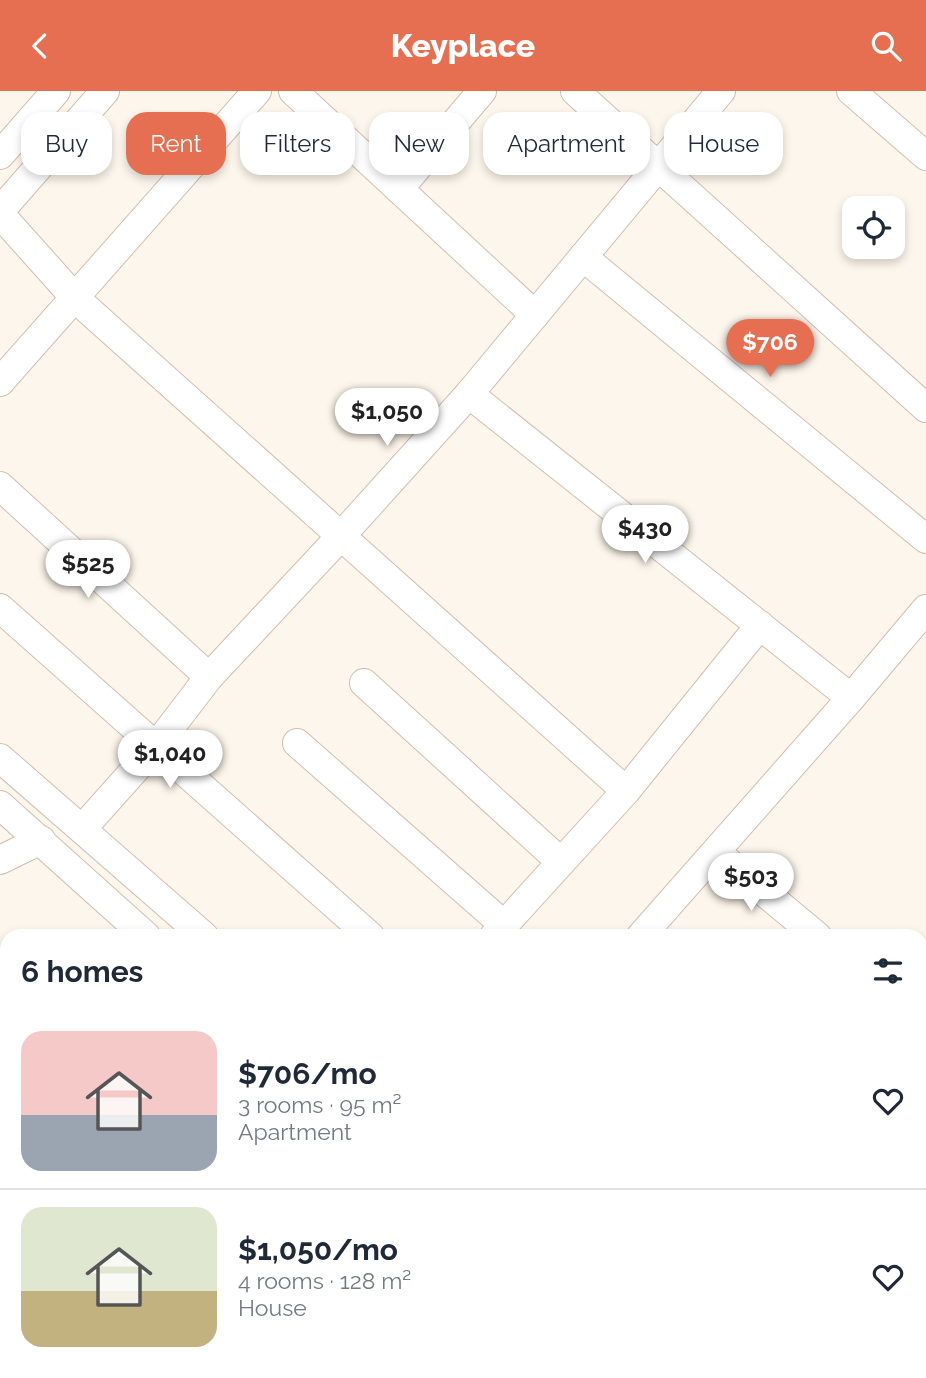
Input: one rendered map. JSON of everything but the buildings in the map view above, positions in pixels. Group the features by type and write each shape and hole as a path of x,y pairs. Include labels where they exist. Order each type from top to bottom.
{"street":[{"path":"0,155 56,91"},
{"path":"105,91 0,213 76,299 626,791"},
{"path":"0,382 257,91"},
{"path":"293,91 534,315"},
{"path":"399,189 482,91"},
{"path":"575,91 926,408"},
{"path":"82,829 157,745 209,677 469,394 722,91"},
{"path":"851,91 926,156"},
{"path":"583,257 926,539"},
{"path":"469,394 851,698"},
{"path":"0,486 209,677"},
{"path":"0,608 362,929"},
{"path":"647,929 926,609"},
{"path":"501,929 626,791 760,625"},
{"path":"363,683 561,862"},
{"path":"297,743 497,929"},
{"path":"0,758 82,829 186,929"},
{"path":"0,805 138,929"},
{"path":"0,860 41,840"},
{"path":"716,852 809,929"}]}
